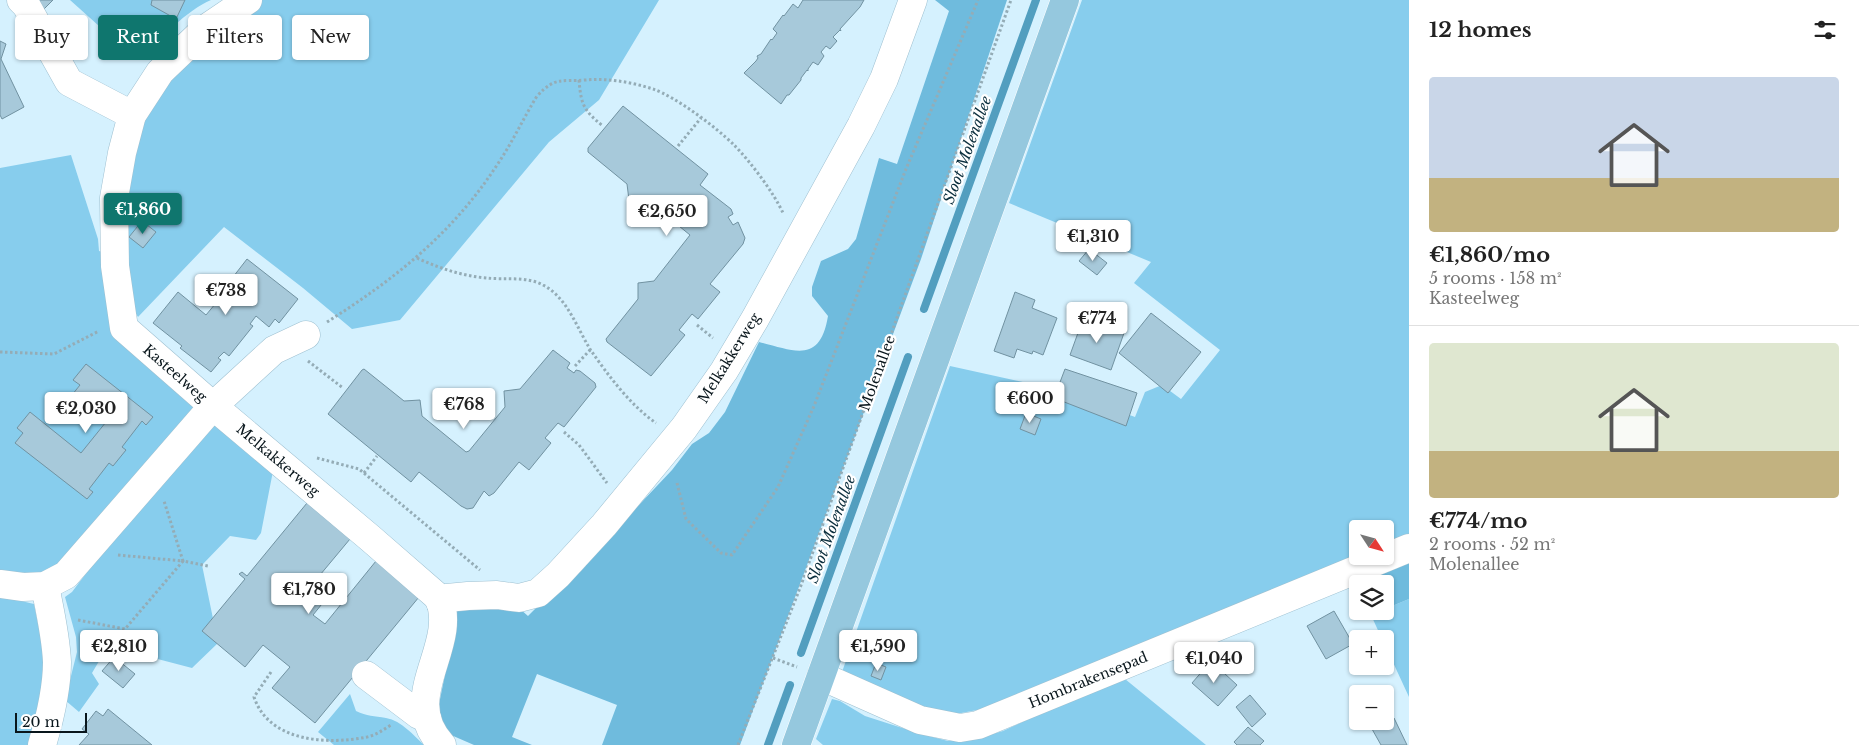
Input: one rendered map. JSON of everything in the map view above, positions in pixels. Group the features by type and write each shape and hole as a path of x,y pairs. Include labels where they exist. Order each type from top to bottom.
{"main road":[{"path":"796,745 1065,0"}],"street":[{"path":"21,0 26,5 70,82 132,115"},
{"name":"Kasteelweg","path":"0,584 24,587 45,586 66,575 88,552 213,406 124,328 115,266 114,198 122,153 132,115 160,72 205,29 248,0"},
{"name":"Melkakkerweg","path":"213,406 436,597 497,595 519,598 538,594 558,575 621,504 678,436 724,371 861,126 884,79 913,0"},
{"path":"213,406 274,350 296,340"},
{"name":"Hombrakensepad","path":"821,676 920,720 960,728 978,725 1409,548"},
{"path":"42,745 50,718 57,663 45,586"},
{"path":"418,713 425,702 427,687 444,622 444,614 436,597"},
{"path":"366,675 418,713 442,745"}],"path":[{"path":"677,483 686,519 722,553 732,554 778,487 810,415 906,169 978,0"},
{"name":"Molenallee","path":"738,745 800,588 1011,0"},
{"path":"344,388 296,340 365,298 417,258 455,220 483,186 515,136 537,96 558,80 600,79 632,83 676,100 734,145 779,204 792,230 800,238"},
{"path":"580,80 580,98 585,109 590,116 603,126"},
{"path":"678,146 700,118"},
{"path":"417,258 469,276 528,281 543,285 556,294 567,308 590,349 638,410 678,436"},
{"path":"0,352 54,354 123,318"},
{"path":"575,366 590,349"},
{"path":"564,432 580,445 621,504"},
{"path":"364,473 378,456"},
{"path":"316,457 359,469 492,580 497,595"},
{"path":"156,471 182,562"},
{"path":"88,552 208,566"},
{"path":"51,615 125,629 182,562"},
{"path":"271,672 254,697 257,708 283,732 293,736 313,740 343,740 366,737 418,713"},
{"path":"312,745 313,740"}],"shaded area":[{"path":"70,0 211,0 193,10 178,22 178,15 98,15 98,25"},
{"path":"262,0 659,0 599,100 549,142 400,320 352,329 303,288 224,227 138,317 131,306 127,285 126,198 136,137 150,99 191,60 282,60 282,15 243,15"},
{"path":"935,0 1007,0 921,259 740,745 602,745 617,705 537,674 512,737 532,745 474,745 451,735 437,714 452,640 457,602 503,594 528,616 552,592 581,571 621,524 672,470 692,444 709,433 725,412 759,342 795,350 804,350 812,348 819,342 828,316 812,296 812,287 821,261 848,249 856,239 879,158 897,164 949,11"},
{"path":"1082,0 1409,0 1409,542 1394,548 1394,520 1349,520 1349,560 988,708 945,716 842,672 950,366 1064,391 1135,417 1145,392 1162,385 1181,399 1220,350 1134,283 1151,262 1009,203"},
{"path":"71,155 98,239 99,251 106,253 118,338 129,350 198,406 48,575 0,575 0,168"},
{"path":"216,421 273,471 261,533 256,540 230,536 202,565 218,643 192,668 108,646 92,673 99,684 79,712 65,700 77,652 76,637 65,597 72,592 109,543"},
{"path":"1409,563 1409,599 1394,605 1394,575 1380,575"},
{"path":"0,596 34,604 47,669 29,745 0,745"},
{"path":"1409,599 1409,697 1394,664 1394,630 1378,630 1373,620 1394,620 1394,605"},
{"path":"1125,679 1206,745 823,745 816,739 832,699 840,701 865,716 948,741 982,737 1003,731"},
{"path":"350,694 356,711 397,722 424,745 334,745 318,732"}],"building":[{"path":"39,0 53,0 43,10"},
{"path":"152,0 185,0 178,15 169,15 151,5"},
{"path":"803,0 864,0 840,29 841,31 833,37 837,41 830,49 826,46 821,52 824,56 818,65 813,62 781,104 744,73 756,61 757,56 761,54 777,33 773,29 783,15 793,4 798,8"},
{"path":"0,41 6,44 1,59 24,107 2,119 0,115"},
{"path":"623,106 708,174 700,185 731,209 733,214 728,217 733,225 738,222 745,238 743,244 710,284 720,292 698,319 692,314 679,330 685,335 651,376 607,342 606,339 638,299 638,283 654,281 690,235 646,199 629,200 627,184 588,152 588,148"},
{"path":"142,221 156,232 143,248 129,237"},
{"path":"1089,249 1107,263 1097,275 1079,261"},
{"path":"247,259 298,299 279,323 275,319 269,327 256,316 250,324 253,326 229,356 224,352 218,358 221,360 211,372 180,348 182,346 153,323 178,292 206,315 225,292 223,290"},
{"path":"1015,292 1035,300 1032,308 1057,318 1043,355 1033,351 1032,354 1017,349 1014,358 994,351"},
{"path":"1151,313 1201,352 1168,393 1119,353"},
{"path":"1083,319 1124,333 1111,370 1070,355"},
{"path":"553,350 570,363 567,368 574,373 576,370 580,371 595,383 596,387 564,427 558,423 545,438 551,443 529,470 519,462 494,493 489,496 484,491 473,508 467,509 461,506 419,472 411,482 328,414 364,369 404,401 420,400 422,416 466,452 469,451 505,407 504,391 520,389"},
{"path":"86,364 153,417 146,425 142,421 122,447 126,450 113,466 109,463 89,489 93,492 87,499 15,443 23,433 17,428 30,412 81,453 106,422 72,395 80,385 73,380"},
{"path":"1065,369 1137,393 1126,426 1054,398"},
{"path":"1026,413 1041,419 1035,435 1020,429"},
{"path":"307,503 350,539 315,581 330,594 313,615 325,624 376,561 419,597 315,723 272,688 290,667 263,645 245,667 202,631 245,579 239,574 242,572 247,576"},
{"path":"1334,611 1349,637 1349,646 1326,659 1307,626"},
{"path":"114,657 135,674 123,688 102,671"},
{"path":"1211,661 1237,685 1218,706 1192,683"},
{"path":"876,663 886,667 881,680 871,676"},
{"path":"1250,695 1266,714 1252,727 1236,707"},
{"path":"108,709 152,745 79,745 89,734 82,729 96,711 103,716"},
{"path":"1394,718 1407,745 1381,745 1373,730 1394,730"},
{"path":"1248,727 1264,741 1260,745 1237,745 1234,742"}],"waterway":[{"name":"Sloot Molenallee","path":"924,309 1036,0"},
{"name":"Sloot Molenallee","path":"801,653 908,357"},
{"name":"Sloot Molenallee","path":"768,745 790,685"}]}
